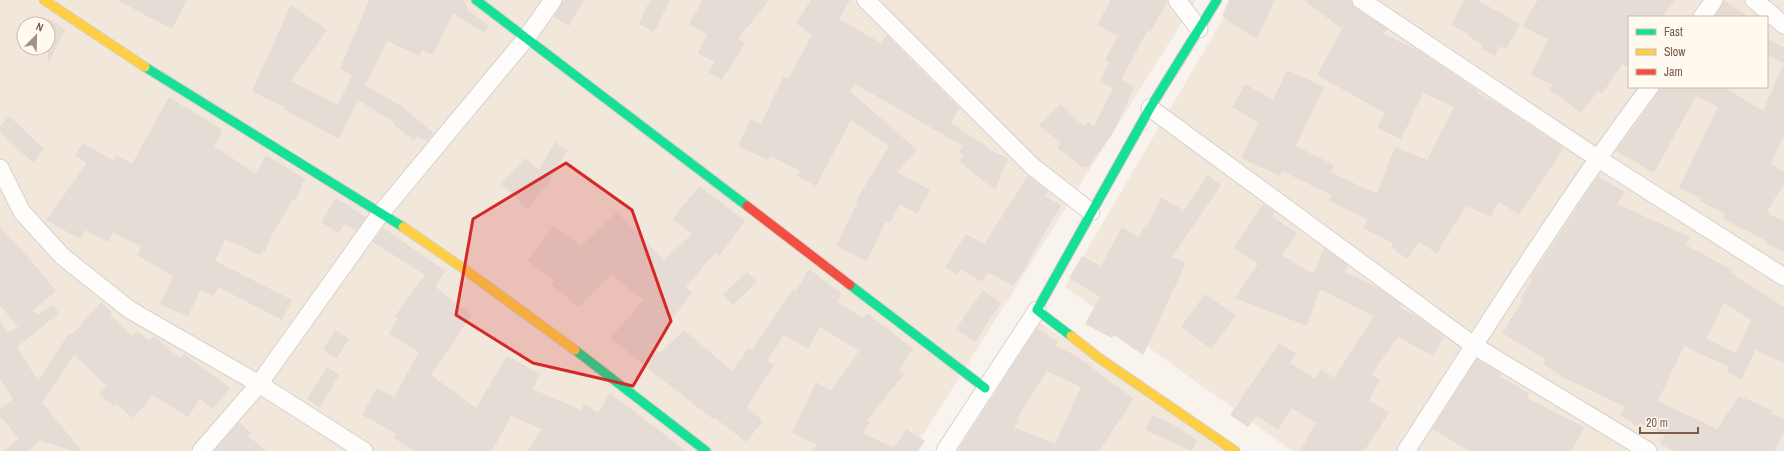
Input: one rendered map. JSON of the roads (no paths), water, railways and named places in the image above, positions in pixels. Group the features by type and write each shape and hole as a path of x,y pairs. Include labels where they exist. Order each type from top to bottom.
{"street":[{"path":"44,0 180,90 381,213 532,318 706,451"},
{"path":"476,0 527,37 985,388"},
{"path":"201,451 259,384 381,213 527,37 552,0"},
{"path":"866,0 1032,166 1091,212"},
{"path":"1177,0 1199,29"},
{"path":"945,451 1037,310 1150,108 1217,0"},
{"path":"1361,0 1597,158 1784,277"},
{"path":"1703,16 1714,0"},
{"path":"1754,0 1784,26"},
{"path":"1406,451 1597,158 1649,88"},
{"path":"1150,108 1474,345 1648,451"},
{"path":"0,168 22,212 62,256 130,310 259,384 364,451"},
{"path":"1037,310 1099,358 1235,451"}]}
